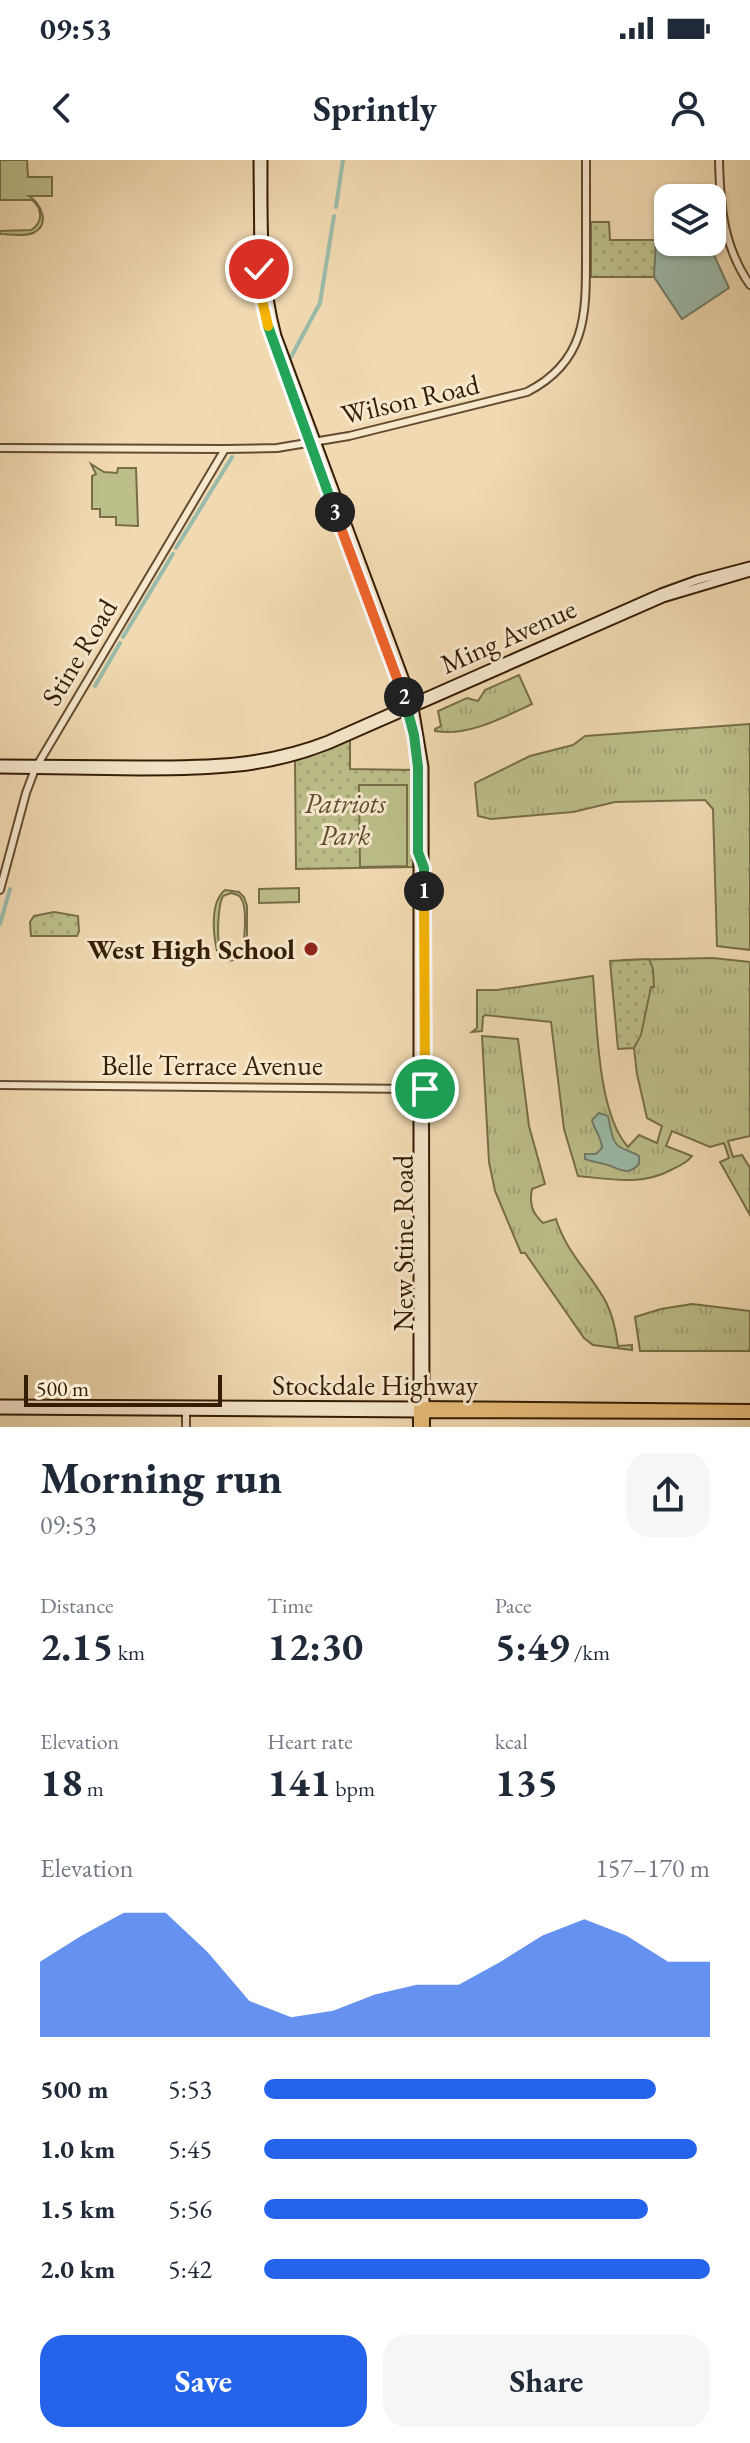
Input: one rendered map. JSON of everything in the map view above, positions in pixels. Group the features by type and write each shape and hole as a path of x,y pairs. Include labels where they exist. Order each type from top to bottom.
{"main road":[{"name":"New Stine Road","path":"260,160 263,291 273,346 313,443 410,706 424,767 421,870 422,1410"},
{"name":"Ming Avenue","path":"0,766 107,770 153,765 246,765 318,743 663,598 750,569"},
{"name":"New Stine Road","path":"410,706 418,767 418,852 421,891 424,895 422,1089"},
{"name":"Ming Avenue","path":"37,767 228,769 293,757 328,745 410,706"},
{"path":"293,757 316,747 318,743"},
{"path":"331,1412 349,1406"},
{"name":"Stockdale Highway","path":"0,1407 349,1406 422,1410"},
{"name":"Stockdale Highway","path":"0,1407 331,1412 750,1412"},
{"path":"418,1427 422,1410"},
{"path":"422,1410 425,1427"}],"street":[{"name":"Wilson Road","path":"0,448 264,449 313,443 512,397 535,388 560,368 579,338 585,315 586,160"},
{"path":"719,160 726,237 750,285"},
{"name":"Stine Road","path":"0,890 26,793 37,767 225,449"},
{"name":"Belle Terrace Avenue","path":"0,1085 422,1089"},
{"path":"186,1410 186,1427"}],"green space":[{"path":"0,160 27,160 28,177 52,177 52,196 29,196 37,204 43,220 33,233 0,234 0,231 31,230 38,224 40,216 32,200 0,200"},
{"path":"591,222 609,222 610,240 654,240 656,277 591,277"},
{"path":"91,464 104,472 117,473 118,468 136,468 138,526 116,525 116,517 100,517 100,509 92,509 92,476 96,474"},
{"path":"519,675 532,704 472,729 435,731 441,726 438,711 467,698 478,701 485,690"},
{"path":"750,724 750,950 717,946 713,809 705,800 615,802 573,812 491,819 478,816 475,783 530,756 573,745 585,736"},
{"name":"Patriots Park","path":"350,739 350,769 414,770 413,867 296,869 295,761"},
{"path":"359,785 407,785 407,866 360,867"},
{"path":"299,888 299,902 259,903 259,889"},
{"path":"225,890 239,892 244,897 247,906 247,959 243,956 228,960 217,951 214,918 220,895","holes":["231,893 239,896 245,911 241,953 232,957 224,954 218,939 223,896"]},
{"path":"54,912 78,916 77,936 31,936 30,922 34,916"},
{"path":"713,958 750,962 750,1136 728,1141 733,1157 742,1155 750,1168 750,1215 720,1162 729,1158 724,1143 710,1147 672,1131 666,1146 692,1156 671,1170 637,1180 578,1176 564,1129 551,1022 485,1015 482,1031 472,1032 477,1028 477,990 593,976 600,1066 610,1112 628,1147 639,1135 657,1143 662,1126 647,1118 634,1048 620,1048 623,960"},
{"path":"649,959 654,987 651,987 641,1035 634,1048 618,1049 610,961"},
{"path":"482,1036 518,1039 529,1126 545,1184 532,1189 532,1208 543,1223 556,1219 566,1242 606,1302 618,1346 632,1345 632,1350 593,1345 584,1338 525,1253 521,1253 495,1191 489,1162"},
{"path":"692,1304 750,1311 750,1351 640,1351 635,1317"}],"shaded area":[{"path":"655,256 714,256 729,288 682,319 654,277"},
{"path":"599,1113 608,1116 617,1145 639,1156 639,1164 635,1168 622,1170 585,1159 585,1154 596,1154 602,1148 592,1120"}],"waterway":[{"path":"336,207 343,160"},
{"path":"291,357 320,303 334,216"},
{"path":"176,548 232,457"},
{"path":"123,637 173,554"},
{"path":"95,686 120,643"},
{"path":"0,924 10,889"}],"place":[{"name":"West High School","path":"311,949"}],"route":[{"path":"259,269 260,291 273,346 390,656 414,735 418,767 418,852 424,868 425,1089"}]}
